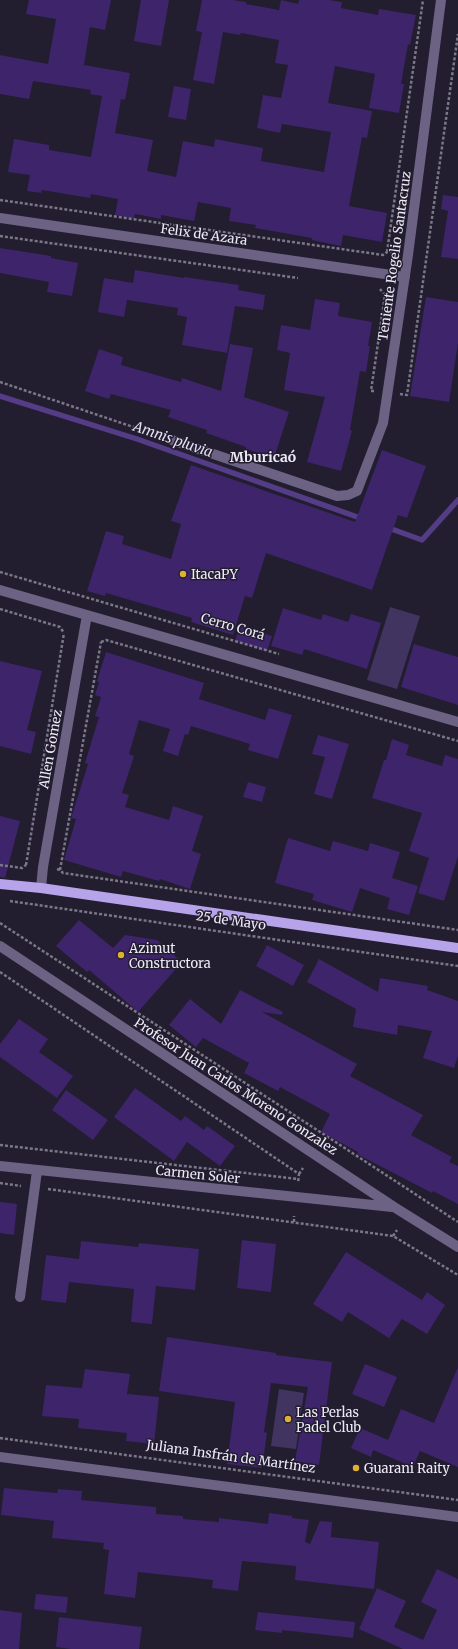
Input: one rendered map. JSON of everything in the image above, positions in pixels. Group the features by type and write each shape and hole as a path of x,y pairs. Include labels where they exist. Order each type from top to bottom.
{"main road":[{"name":"25 de Mayo","path":"0,884 41,888 458,948"}],"street":[{"name":"Teniente Rogelio Santacruz","path":"172,440 337,496 348,495 357,491 383,423 405,277 441,0"},
{"name":"Felix de Azara","path":"0,218 405,277"},
{"path":"0,590 458,722"},
{"name":"Allen Gomez","path":"41,888 43,866 87,615"},
{"name":"Profesor Juan Carlos Moreno Gonzalez","path":"0,946 394,1207 458,1247"},
{"name":"Carmen Soler","path":"0,1166 394,1207"},
{"path":"20,1297 37,1171"},
{"path":"0,1458 458,1517"}],"path":[{"name":"Teniente Rogelio Santacruz","path":"387,252 423,0"},
{"name":"Felix de Azara","path":"0,200 383,255 387,252 392,252"},
{"path":"0,236 301,278"},
{"path":"422,257 427,258"},
{"path":"372,288 380,289"},
{"path":"416,300 421,301"},
{"path":"0,382 172,440"},
{"name":"Cerro Corá","path":"0,572 282,654"},
{"path":"0,609 60,627 64,633 69,634"},
{"path":"60,627 61,622"},
{"name":"Allen Gomez","path":"0,865 22,868 26,865 64,633"},
{"name":"25 de Mayo","path":"458,741 106,640 101,642 60,870 63,873 458,930"},
{"name":"25 de Mayo","path":"6,901 458,966"},
{"name":"Profesor Juan Carlos Moreno Gonzalez","path":"0,923 324,1136 458,1222"},
{"path":"0,972 299,1174 304,1168"},
{"name":"Carmen Soler","path":"0,1145 298,1179 299,1174"},
{"path":"0,1183 27,1186"},
{"path":"41,1188 393,1236 458,1275"},
{"path":"294,1216 294,1222"},
{"path":"393,1236 397,1230"},
{"name":"Juliana Insfrán de Martínez","path":"0,1438 458,1500"}],"shaded area":[{"path":"390,607 420,616 397,689 367,680"},
{"name":"Las Perlas Padel Club","path":"279,1389 304,1393 296,1449 271,1446"}],"building":[{"path":"29,0 111,0 105,30 90,27 84,65 130,73 125,100 121,99 115,133 153,140 147,171 176,177 183,141 214,147 215,139 263,148 261,161 324,172 331,132 282,124 280,133 257,128 263,95 281,98 288,65 275,63 279,40 241,33 240,35 223,32 214,84 193,80 202,32 196,31 202,0 233,0 279,10 281,0 298,4 299,0 329,0 342,2 341,8 378,15 379,9 416,15 410,45 408,44 401,84 404,84 399,113 369,108 375,74 335,66 328,103 372,111 367,138 362,137 349,206 387,213 382,242 343,235 341,246 312,240 312,238 255,228 256,225 229,221 231,208 198,202 194,221 161,215 161,219 135,214 134,219 115,215 118,199 91,194 90,198 42,190 41,193 27,191 30,175 8,172 14,139 49,145 49,150 91,157 102,96 90,94 91,90 33,81 29,99 0,94 0,55 48,64 56,19 26,14"},
{"path":"141,0 169,0 161,46 134,41"},
{"path":"174,86 191,89 186,120 168,117"},
{"path":"443,195 458,197 458,259 441,257 448,211 441,209"},
{"path":"0,248 51,256 51,258 78,263 72,296 47,292 49,282 0,273"},
{"path":"135,270 239,285 238,290 265,295 263,310 235,306 227,353 182,345 187,317 177,315 178,308 127,300 124,317 98,312 104,278 133,283"},
{"path":"426,297 458,302 458,343 449,402 410,396"},
{"path":"315,299 340,303 338,316 372,322 366,372 360,371 350,430 352,431 341,471 307,462 325,397 284,390 290,353 277,350 281,325 310,330"},
{"path":"230,344 253,348 244,397 289,412 274,458 246,449 246,447 206,433 207,430 168,417 171,410 111,394 109,399 85,391 99,349 123,357 121,365 181,382 182,378 221,391"},
{"path":"382,450 426,466 407,518 398,515 372,590 266,553 252,598 245,596 233,635 191,622 192,618 106,593 105,596 87,591 106,531 124,536 122,544 171,559 181,524 171,521 191,465 355,522"},
{"path":"283,608 321,620 323,614 348,622 351,614 381,623 367,669 304,649 302,655 271,646"},
{"path":"240,626 272,636 267,651 235,641"},
{"path":"414,644 458,657 458,705 401,687"},
{"path":"106,652 204,683 199,699 265,720 269,708 292,715 278,759 248,750 250,744 191,726 188,735 185,734 178,756 163,751 170,729 139,720 129,754 134,756 122,793 129,795 125,807 169,820 173,806 203,816 192,851 201,854 190,889 160,879 159,881 123,871 121,877 64,860 76,819 71,818 88,764 85,763 99,717 95,716 101,697 95,695 99,682 97,681"},
{"path":"0,661 42,671 27,730 36,732 31,754 0,746"},
{"path":"318,735 349,744 332,799 314,794 325,757 312,754"},
{"path":"392,739 409,745 406,755 442,766 445,755 458,759 458,856 444,901 418,893 429,858 409,851 422,813 372,798"},
{"path":"248,782 266,787 262,802 243,797"},
{"path":"0,816 20,821 5,878 0,877"},
{"path":"288,838 330,851 333,841 368,851 370,843 400,852 392,878 418,886 409,915 387,909 390,898 360,888 352,912 312,900 314,894 275,883"},
{"path":"79,920 113,948 125,935 157,940 182,962 138,1012 89,970 87,972 56,946"},
{"path":"267,945 304,965 293,986 256,966"},
{"path":"319,959 378,992 380,978 428,986 427,990 458,1001 458,1056 454,1068 423,1058 432,1031 398,1025 397,1035 353,1027 356,1009 307,982"},
{"path":"240,990 283,1012 282,1015 262,1012 357,1064 350,1076 423,1115 411,1135 452,1157 449,1162 458,1166 458,1204 433,1191 432,1193 357,1154 358,1152 321,1132 330,1114 280,1087 278,1091 244,1073 249,1063 203,1038 196,1047 169,1025 190,999 221,1024"},
{"path":"19,1019 48,1039 39,1052 73,1076 57,1098 0,1057 0,1044"},
{"path":"135,1088 181,1121 185,1116 204,1130 207,1126 235,1146 220,1166 187,1142 174,1161 114,1117"},
{"path":"66,1090 108,1120 93,1140 52,1110"},
{"path":"0,1202 17,1204 14,1235 0,1233"},
{"path":"242,1240 276,1244 271,1292 237,1288"},
{"path":"81,1241 138,1247 139,1243 199,1249 195,1290 156,1286 152,1324 131,1322 134,1289 69,1282 66,1303 41,1300 46,1255 79,1259"},
{"path":"346,1252 422,1300 427,1292 445,1305 427,1334 402,1319 389,1338 348,1312 342,1322 313,1304"},
{"path":"167,1337 276,1353 276,1355 332,1362 319,1465 295,1461 308,1387 271,1383 264,1432 267,1433 262,1468 227,1464 235,1402 159,1391"},
{"path":"365,1364 397,1377 384,1407 352,1394"},
{"path":"458,1367 458,1467 420,1451 413,1467 373,1450 371,1457 351,1448 360,1428 388,1440 401,1409 434,1423"},
{"path":"85,1369 130,1374 127,1394 159,1397 154,1444 126,1441 127,1433 78,1428 79,1419 42,1416 46,1385 82,1388"},
{"path":"4,1488 57,1493 58,1489 82,1491 81,1500 156,1507 156,1514 183,1516 183,1519 219,1522 219,1518 268,1524 269,1513 292,1516 292,1518 309,1520 305,1542 310,1544 320,1521 332,1522 331,1537 379,1542 374,1589 295,1580 296,1566 242,1561 238,1591 212,1588 213,1580 138,1572 135,1598 104,1594 109,1550 103,1549 104,1543 52,1538 54,1521 1,1515"},
{"path":"437,1569 458,1579 458,1649 403,1649 359,1629 377,1588 406,1601 394,1627 423,1640 437,1610 421,1602"},
{"path":"36,1594 68,1597 66,1613 34,1609"},
{"path":"0,1610 22,1613 19,1649 0,1649"},
{"path":"258,1612 355,1622 353,1638 282,1630 282,1633 255,1630"},
{"path":"59,1617 142,1627 139,1649 71,1649 56,1647"}],"waterway":[{"name":"Amnis pluvia","path":"0,396 137,439 363,519"},
{"name":"Amnis pluvia","path":"386,527 422,540 458,500"}],"place":[{"name":"ItacaPY","path":"183,574"},
{"name":"Azimut Constructora","path":"121,955"},
{"name":"Las Perlas Padel Club","path":"288,1419"},
{"name":"Guarani Raity","path":"356,1468"}],"district":[{"name":"Mburicaó","path":"263,457"}]}
